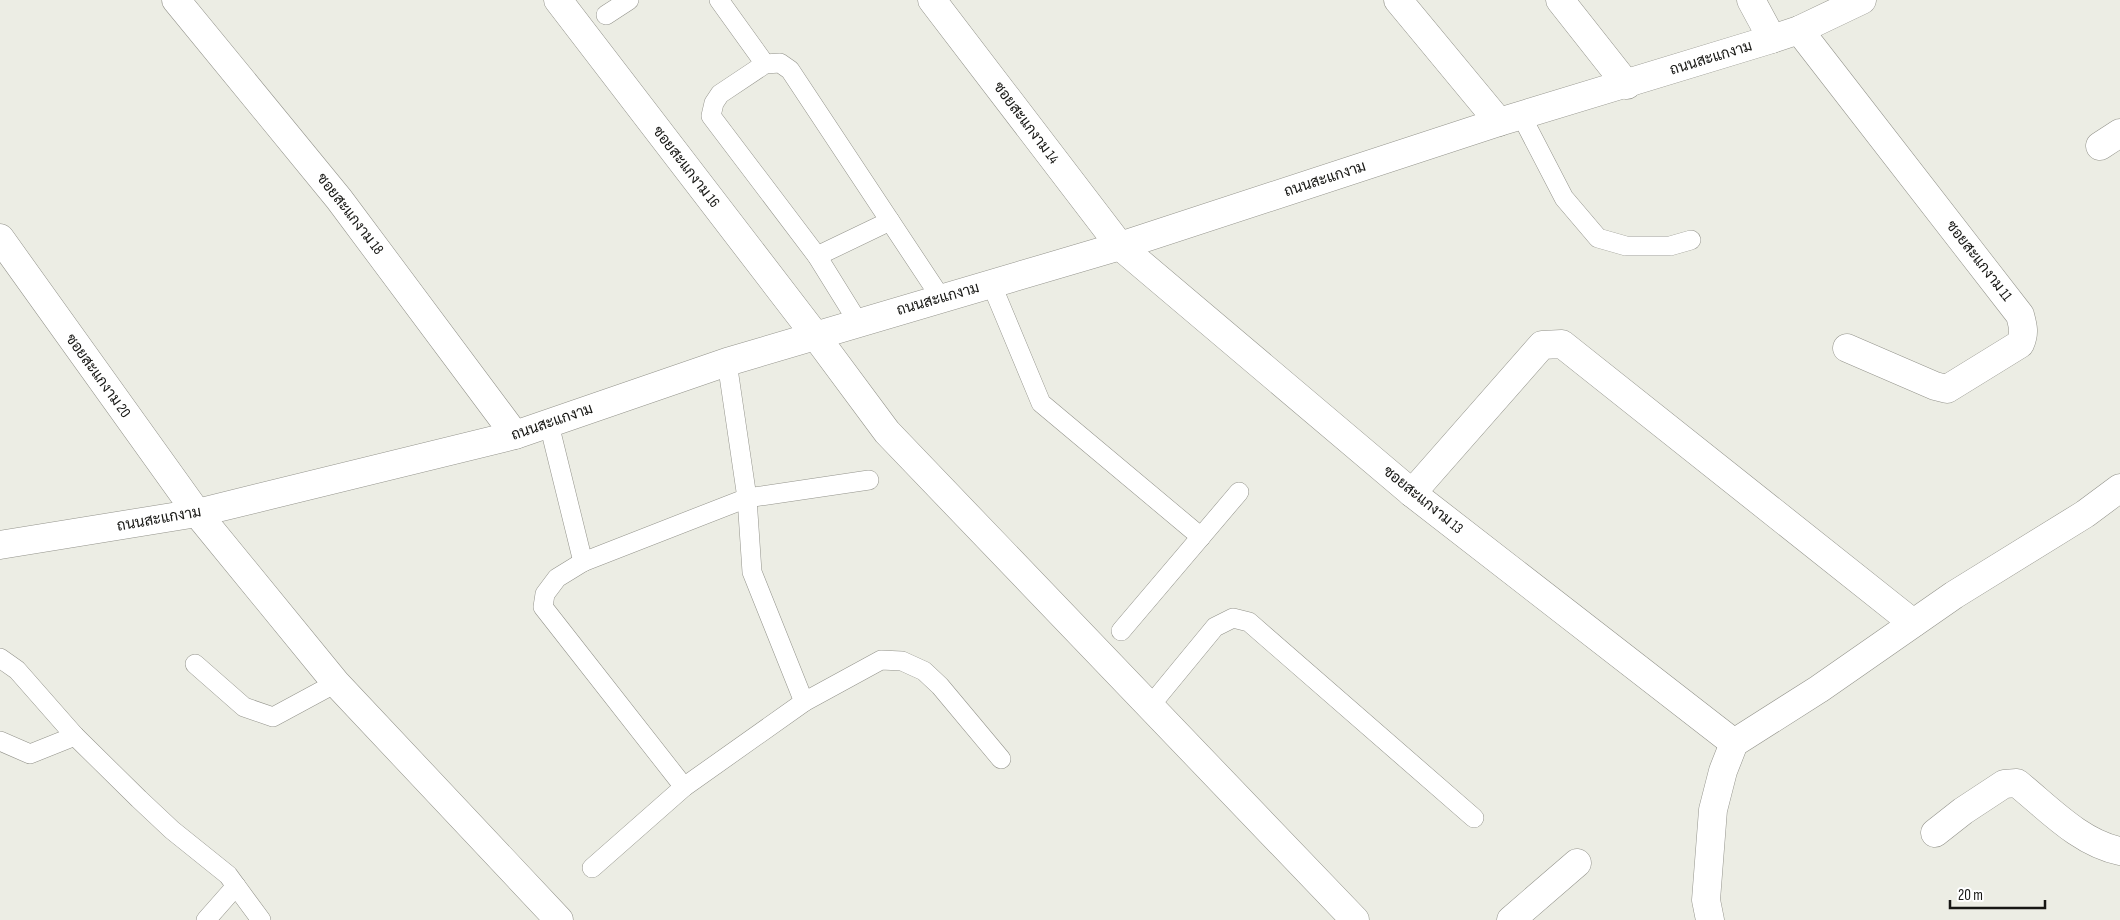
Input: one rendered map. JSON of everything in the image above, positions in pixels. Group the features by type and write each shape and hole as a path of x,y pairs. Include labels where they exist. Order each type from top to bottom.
{"street":[{"name":"ซอยสะแกงาม 18","path":"176,0 339,199 515,435"},
{"name":"ซอยสะแกงาม 16","path":"558,0 815,334 887,432 1355,920"},
{"name":"ซอยสะแกงาม 14","path":"932,0 1120,246"},
{"path":"1398,0 1510,118"},
{"path":"1560,0 1627,85"},
{"path":"1751,0 1772,39"},
{"name":"ถนนสะแกงาม","path":"0,545 197,513 515,435 727,362 815,334 1120,246 1510,118 1627,85 1772,39 1799,30 1862,0"},
{"name":"ซอยสะแกงาม 11","path":"1799,30 2020,315 2024,328 2024,336 2020,344 1947,389 1935,386 1847,348"},
{"name":"ซอยสะแกงาม 20","path":"0,238 197,513 336,683 559,920"},
{"name":"ซอยสะแกงาม 13","path":"1120,246 1412,493 1734,743"},
{"path":"1412,493 1542,345 1562,344 1913,623"},
{"path":"1710,920 1706,900 1713,810 1722,771 1734,743 1819,689 1954,595 2085,514 2120,488"},
{"path":"1935,833 1963,811 2004,784 2017,783 2079,833 2106,849 2120,852"},
{"path":"1511,920 1577,863"}],"lane":[{"path":"606,14 628,0"},
{"path":"719,0 765,64"},
{"path":"858,322 817,256 711,116 714,103 720,94 765,64 780,63 790,70 941,298"},
{"path":"1510,118 1564,198 1598,238 1626,246 1670,246 1691,240"},
{"path":"817,256 890,221"},
{"path":"992,283 1041,404 1201,536"},
{"path":"727,362 747,498 752,572 804,702"},
{"path":"549,424 582,562"},
{"path":"684,788 543,607 544,594 557,578 582,562 747,498 869,480"},
{"path":"1121,631 1239,492"},
{"path":"1150,706 1215,628 1233,618 1249,622 1474,818"},
{"path":"0,658 17,670 75,736 172,830 228,875 261,920"},
{"path":"592,868 684,788 804,702 881,660 902,661 924,671 940,686 1001,758"},
{"path":"195,664 244,707 273,717 336,683"},
{"path":"0,741 30,754 75,736"},
{"path":"206,920 236,886"}]}
